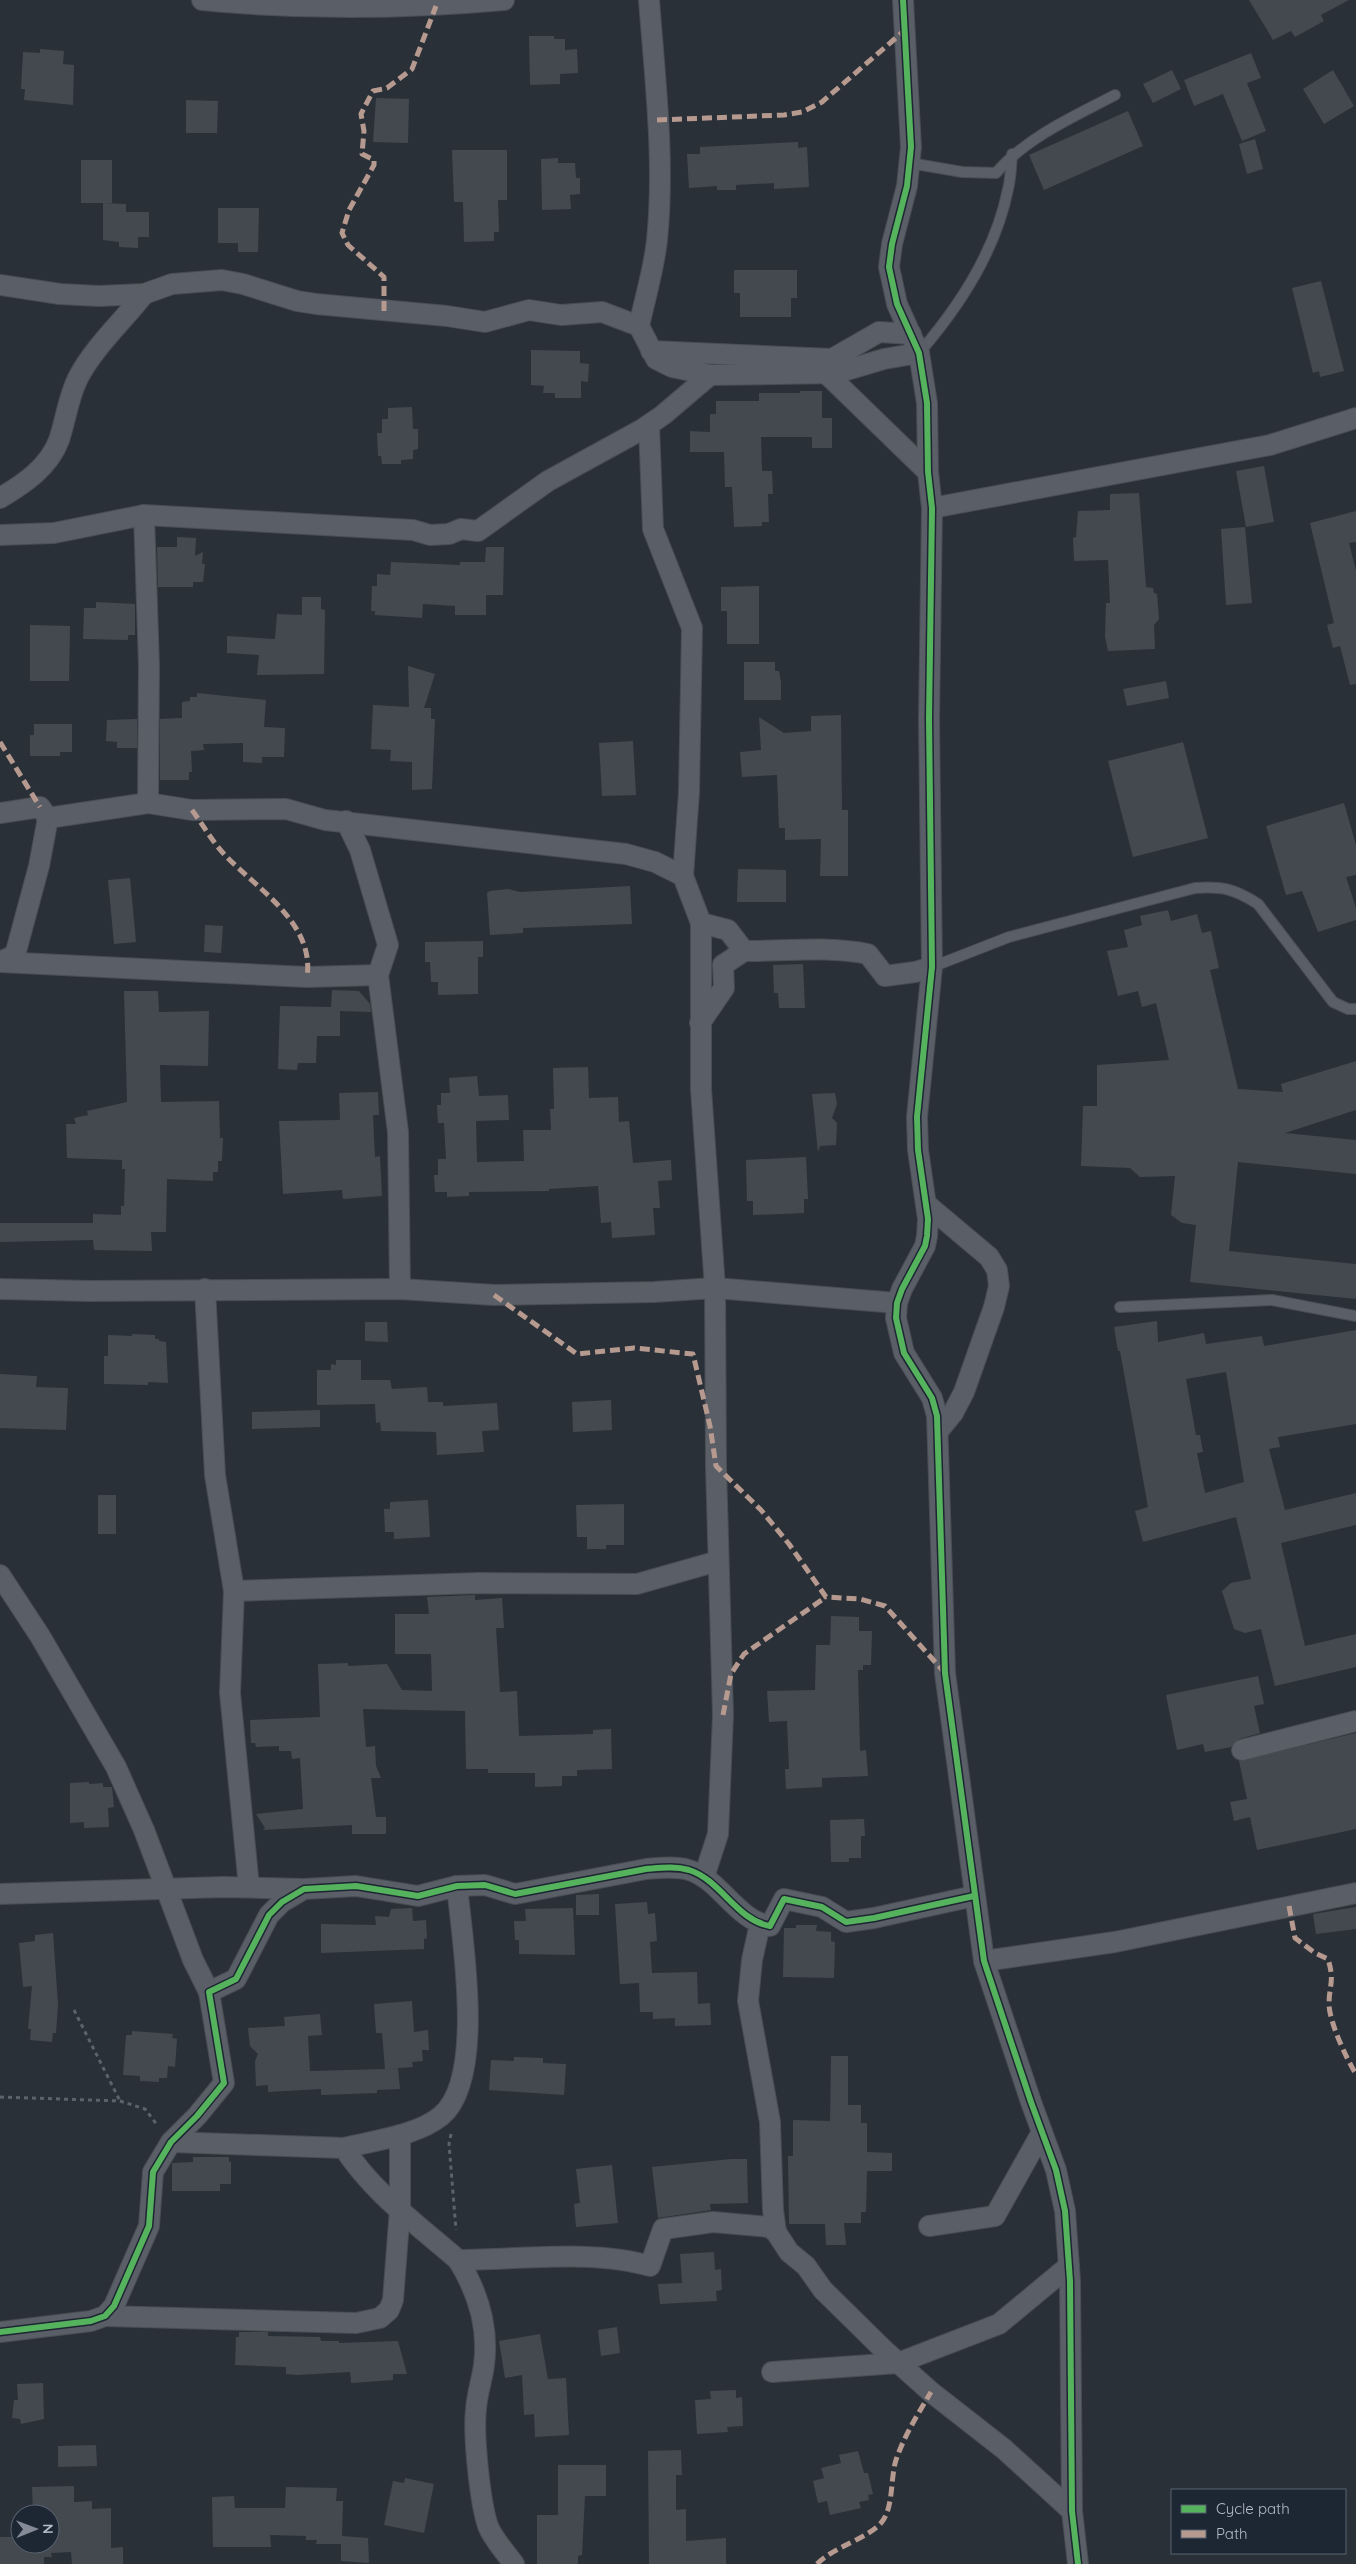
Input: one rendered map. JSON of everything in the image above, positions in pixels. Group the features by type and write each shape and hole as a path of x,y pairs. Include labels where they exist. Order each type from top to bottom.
{"street":[{"path":"202,0 278,6 385,8 504,0"},
{"path":"649,0 658,120 659,214 654,263 639,326 656,359 672,367 710,375 827,374 839,373 884,359 919,353"},
{"path":"903,0 911,137 910,163 903,209 889,255 889,266 897,304 919,353 927,404 928,472 932,508 928,719 932,966 917,1117 917,1136 928,1219 926,1242 897,1303 896,1318 904,1353 932,1398 936,1408 939,1430 945,1673 984,1961 1056,2170 1063,2197 1069,2266 1072,2511 1078,2564"},
{"path":"0,285 60,294 99,296 144,294 172,284 222,280 243,284 297,301 316,304 447,316 485,322 528,310 561,315 602,312 639,326"},
{"path":"0,498 25,484 45,464 59,440 69,400 87,363 144,294"},
{"path":"651,351 832,359 878,332 911,334"},
{"path":"827,374 928,472"},
{"path":"0,535 54,533 144,515 413,530 430,535 449,534 461,529 478,531 536,488 650,424 710,375"},
{"path":"932,508 1270,445 1356,418"},
{"path":"650,424 653,529 692,622 690,782 683,876 701,923 701,1090 715,1288 718,1561 723,1715 718,1834 704,1877"},
{"path":"144,515 149,666 148,803"},
{"path":"48,818 148,803 192,810 286,809 325,820 626,854 655,862 683,876"},
{"path":"0,813 40,807 48,818 39,866 15,955 0,962 307,978 378,975"},
{"path":"346,821 360,850 388,945 378,975 398,1132 400,1289"},
{"path":"701,923 728,930 744,951"},
{"path":"700,1023 724,988 723,965 744,951 782,951 809,948 841,949 868,954 885,976 914,972 932,966"},
{"path":"926,1204 990,1257 996,1270 999,1286 994,1307 964,1392 953,1413 939,1430"},
{"path":"0,1289 400,1289 494,1294 654,1292 715,1288 897,1303"},
{"path":"205,1290 215,1475 234,1591 230,1693 249,1887"},
{"path":"234,1591 479,1583 637,1584 718,1561"},
{"path":"0,1576 36,1628 116,1767 168,1888 193,1960 209,1992 224,2083 197,2116 171,2142 153,2172 149,2226 120,2296 111,2311 105,2316 91,2321 0,2332"},
{"path":"1242,1750 1356,1721"},
{"path":"0,1894 168,1888 249,1887 304,1889 356,1886 418,1896 456,1886 485,1885 515,1894 646,1869 668,1867 688,1869 704,1877 743,1912 760,1924 770,1926 784,1899 822,1907 846,1922 874,1918 974,1896"},
{"path":"171,2142 344,2148 400,2134 440,2117 453,2103 461,2087 466,2042 467,1995 456,1886"},
{"path":"209,1992 236,1979 269,1915 282,1902 304,1889"},
{"path":"984,1961 1115,1942 1356,1894"},
{"path":"760,1924 752,1960 748,2001 769,2114 773,2210 776,2232 790,2252 806,2266 823,2290 898,2363 1004,2449 1072,2511"},
{"path":"928,2226 995,2216 1042,2132"},
{"path":"105,2316 348,2323 376,2320 387,2313 394,2300 400,2210 400,2134"},
{"path":"344,2148 360,2172 400,2210 458,2260 472,2282 478,2298 484,2330 484,2362 476,2410 475,2429 484,2508 489,2528 514,2564"},
{"path":"458,2260 574,2257 616,2259 650,2266 663,2229 713,2222 731,2222 764,2226 776,2232"},
{"path":"772,2372 898,2363 999,2324 1069,2266"}],"lane":[{"path":"910,163 962,172 996,173 1012,154 1052,128 1115,95"},
{"path":"919,353 948,318 976,273 995,233 1009,188 1012,154"},
{"path":"932,966 1010,938 1195,888 1219,886 1258,904 1333,1002 1348,1009 1356,1008"},
{"path":"1120,1307 1272,1300 1356,1316"}],"path":[{"path":"74,2010 120,2101"},
{"path":"0,2097 120,2101 145,2110 171,2142"},
{"path":"453,2125 449,2144 458,2260"}],"building":[{"path":"1249,0 1349,0 1321,15 1324,21 1295,37 1291,31 1273,40"},
{"path":"529,36 554,36 554,39 565,39 565,50 577,49 578,73 560,74 560,84 530,85"},
{"path":"40,49 64,51 63,64 74,65 73,105 24,100 25,89 21,89 23,52 40,53"},
{"path":"1251,53 1261,78 1247,83 1266,131 1242,141 1223,94 1194,106 1184,80"},
{"path":"1172,70 1181,89 1153,103 1143,84"},
{"path":"1333,70 1354,106 1324,124 1303,89"},
{"path":"376,98 409,99 408,143 373,142"},
{"path":"186,100 218,101 217,133 186,133"},
{"path":"1128,111 1143,146 1044,190 1029,155"},
{"path":"1255,139 1263,169 1247,174 1239,144"},
{"path":"798,142 798,148 807,147 809,187 774,189 774,183 736,185 736,190 717,190 717,186 689,188 687,154 700,154 700,147"},
{"path":"452,150 507,150 507,200 498,200 499,232 494,232 494,241 464,242 463,202 454,202"},
{"path":"558,158 558,163 575,163 576,178 580,178 580,194 570,195 571,209 542,210 541,159"},
{"path":"81,160 112,160 112,203 81,203"},
{"path":"103,203 126,204 126,212 149,212 149,237 138,237 138,248 119,247 119,242 103,240"},
{"path":"218,208 259,208 258,252 238,252 238,243 218,243"},
{"path":"734,270 797,270 797,298 791,298 791,317 740,317 740,293 734,293"},
{"path":"1321,281 1344,371 1320,377 1319,371 1313,373 1292,288"},
{"path":"531,350 580,351 580,363 589,364 588,382 581,381 581,398 555,398 555,393 543,393 544,386 531,385"},
{"path":"800,391 822,391 822,418 832,418 832,448 812,448 812,437 761,437 762,471 772,471 773,494 768,494 769,522 762,522 762,526 734,527 732,487 725,487 724,452 690,452 690,431 710,432 710,414 716,414 716,401 759,401 759,393 800,393"},
{"path":"412,407 413,429 418,429 418,449 413,450 413,459 401,460 401,464 382,464 381,456 378,456 377,433 382,433 382,419 388,419 388,408"},
{"path":"1264,466 1274,522 1246,527 1236,471"},
{"path":"1139,493 1146,587 1153,588 1154,593 1157,594 1159,619 1154,625 1155,649 1108,651 1105,636 1106,603 1110,603 1108,560 1074,561 1073,538 1076,537 1078,511 1110,510 1110,494"},
{"path":"1356,511 1356,542 1349,543 1356,571 1356,684 1350,685 1340,646 1333,648 1327,625 1334,623 1310,523"},
{"path":"1245,527 1252,603 1226,605 1221,529"},
{"path":"177,537 196,538 195,556 203,552 202,564 205,564 203,582 193,582 193,587 158,587 157,547 177,547"},
{"path":"486,547 504,547 503,595 486,595 486,615 455,615 455,606 423,604 422,618 375,615 375,611 371,611 372,586 377,586 377,574 390,575 391,562 460,565 460,562 485,562"},
{"path":"759,586 759,644 727,644 727,611 721,611 721,587"},
{"path":"302,597 321,597 321,609 325,610 324,674 257,675 259,655 227,653 227,636 275,639 277,614 302,615"},
{"path":"96,602 135,604 135,635 128,635 128,640 83,639 84,608 96,608"},
{"path":"30,625 70,626 69,681 30,681"},
{"path":"744,662 775,662 775,671 779,671 781,682 781,700 744,700"},
{"path":"408,666 435,674 424,708 431,708 431,719 435,719 432,789 412,790 412,762 390,761 391,750 371,749 373,705 409,707"},
{"path":"1166,681 1169,698 1127,706 1123,689"},
{"path":"197,693 266,700 264,727 285,728 284,757 262,757 262,763 243,762 243,743 203,744 204,750 191,751 192,772 189,772 189,780 160,780 160,719 182,718 182,702 190,701 190,697 197,697"},
{"path":"841,715 842,810 848,810 848,876 820,876 821,839 785,840 785,828 779,828 777,775 742,777 740,752 761,750 759,717 784,733 811,731 811,716"},
{"path":"137,719 137,748 117,748 117,742 106,741 107,720"},
{"path":"34,724 72,724 72,752 60,752 60,756 30,756 30,735 34,735"},
{"path":"633,741 636,795 602,796 599,743"},
{"path":"1183,742 1208,838 1133,857 1108,761"},
{"path":"1344,803 1356,845 1356,875 1346,877 1356,908 1356,920 1318,932 1302,891 1286,895 1266,826"},
{"path":"738,869 786,870 786,902 737,902"},
{"path":"130,878 136,942 114,944 108,880"},
{"path":"630,886 632,924 523,928 523,933 490,935 487,893 490,891 508,889 520,892"},
{"path":"1168,910 1171,921 1197,914 1202,933 1211,931 1219,968 1210,970 1238,1089 1283,1092 1281,1084 1356,1061 1356,1110 1285,1133 1356,1140 1356,1174 1238,1162 1229,1251 1356,1264 1356,1299 1190,1282 1196,1225 1182,1223 1171,1215 1175,1176 1140,1177 1130,1168 1081,1166 1083,1106 1097,1106 1097,1065 1169,1060 1156,1003 1142,1007 1138,991 1118,996 1107,951 1128,947 1124,930 1142,925 1140,916"},
{"path":"205,925 223,926 221,953 204,952"},
{"path":"483,941 483,957 478,957 478,994 438,995 438,982 431,982 430,962 425,962 425,942"},
{"path":"803,964 805,1008 779,1008 778,993 774,993 773,965"},
{"path":"332,990 359,991 370,1004 371,1012 340,1011 340,1036 317,1036 316,1063 298,1063 297,1070 278,1069 280,1006 331,1007"},
{"path":"124,991 158,991 159,1012 209,1011 208,1066 160,1065 161,1102 219,1101 220,1138 223,1138 222,1161 218,1161 218,1172 213,1172 213,1181 167,1179 166,1232 151,1232 152,1251 94,1250 93,1240 0,1242 0,1223 93,1223 93,1214 121,1215 121,1206 124,1206 125,1169 122,1169 122,1160 67,1158 66,1124 76,1124 74,1118 88,1115 87,1111 127,1102"},
{"path":"588,1067 589,1098 618,1097 619,1122 629,1121 633,1163 671,1160 672,1180 658,1181 660,1208 653,1208 655,1235 612,1238 611,1222 601,1223 598,1186 549,1189 549,1191 469,1192 469,1196 447,1197 447,1192 435,1192 434,1175 438,1175 438,1159 446,1159 444,1123 438,1123 437,1105 441,1105 441,1093 450,1093 449,1078 477,1076 479,1096 508,1095 509,1120 476,1121 477,1162 524,1161 523,1130 551,1130 550,1109 554,1109 553,1068"},
{"path":"378,1092 379,1115 373,1115 375,1157 380,1156 382,1196 343,1199 342,1190 283,1194 279,1121 340,1120 339,1093"},
{"path":"835,1093 837,1104 832,1118 837,1123 836,1145 820,1146 818,1152 812,1094"},
{"path":"806,1157 808,1199 804,1199 804,1213 753,1215 753,1201 747,1201 746,1160"},
{"path":"1157,1321 1158,1342 1204,1333 1206,1344 1262,1336 1264,1346 1356,1330 1356,1424 1278,1437 1280,1447 1269,1449 1285,1510 1356,1493 1356,1525 1281,1543 1305,1646 1356,1634 1356,1667 1275,1686 1261,1629 1245,1633 1234,1629 1222,1591 1231,1583 1251,1579 1236,1517 1143,1542 1135,1511 1148,1507 1114,1327","holes":["1226,1372 1244,1482 1205,1493 1197,1453 1203,1452 1200,1435 1196,1435 1186,1379"]},
{"path":"365,1322 387,1322 388,1342 365,1341"},
{"path":"132,1334 155,1335 155,1339 166,1342 168,1383 148,1382 148,1385 104,1384 104,1356 108,1356 108,1335 132,1336"},
{"path":"336,1360 361,1360 361,1380 390,1380 392,1389 427,1387 428,1402 443,1402 443,1406 497,1403 499,1430 482,1431 484,1452 437,1455 436,1432 381,1431 380,1422 376,1423 375,1404 317,1405 317,1370 331,1370 331,1364 336,1365"},
{"path":"0,1374 37,1376 36,1387 68,1388 66,1430 0,1428"},
{"path":"611,1400 612,1430 573,1432 572,1402"},
{"path":"320,1410 320,1427 252,1429 252,1412"},
{"path":"98,1495 116,1495 116,1534 98,1534"},
{"path":"428,1500 430,1537 394,1539 394,1532 385,1532 384,1509 390,1509 390,1502"},
{"path":"624,1504 624,1545 606,1545 606,1549 587,1549 587,1537 577,1537 576,1505"},
{"path":"475,1595 475,1600 502,1598 504,1628 496,1628 500,1692 517,1691 519,1736 593,1734 593,1730 611,1729 612,1769 577,1770 577,1776 562,1776 562,1786 535,1787 535,1773 488,1773 488,1769 466,1769 465,1711 363,1709 366,1747 375,1746 376,1766 381,1778 371,1778 376,1817 386,1817 386,1834 352,1834 352,1825 263,1830 265,1828 256,1814 303,1809 300,1758 292,1759 291,1751 279,1751 279,1746 256,1747 255,1743 251,1743 250,1720 320,1717 318,1664 348,1663 348,1666 387,1664 402,1690 432,1691 431,1654 395,1654 395,1614 429,1614 427,1597"},
{"path":"831,1616 859,1617 859,1631 872,1631 871,1665 863,1665 863,1670 858,1670 860,1751 866,1750 868,1776 822,1778 822,1787 786,1789 785,1769 789,1769 787,1721 769,1722 767,1691 815,1690 816,1645 830,1645"},
{"path":"1258,1676 1264,1704 1254,1706 1260,1733 1239,1739 1231,1747 1205,1752 1203,1744 1177,1750 1166,1695"},
{"path":"1356,1733 1356,1829 1257,1850 1250,1817 1234,1821 1230,1802 1247,1799 1239,1761"},
{"path":"89,1782 89,1784 103,1783 103,1787 112,1787 114,1807 108,1808 109,1827 84,1828 84,1822 70,1823 70,1783"},
{"path":"864,1819 865,1836 861,1836 861,1858 849,1858 849,1862 831,1862 830,1820"},
{"path":"599,1894 599,1915 576,1915 576,1895"},
{"path":"647,1902 648,1914 655,1913 657,1941 650,1942 652,1973 697,1972 698,2004 710,2003 711,2025 675,2026 675,2018 653,2019 653,2012 640,2012 639,1983 620,1984 615,1904"},
{"path":"1356,1907 1356,1929 1316,1934 1313,1914"},
{"path":"412,1908 413,1921 426,1920 427,1938 424,1939 424,1949 321,1953 321,1924 376,1925 375,1916 389,1917 391,1909"},
{"path":"573,1908 575,1955 519,1954 519,1940 515,1940 514,1921 526,1921 525,1909"},
{"path":"796,1925 817,1925 816,1931 831,1932 831,1941 835,1942 834,1978 783,1977 784,1928 796,1928"},
{"path":"53,1933 58,2004 56,2033 53,2033 52,2042 30,2040 31,2029 28,2029 32,1986 23,1987 19,1943 35,1941 35,1935"},
{"path":"412,2001 414,2032 428,2030 429,2050 422,2050 423,2061 412,2062 413,2067 398,2068 400,2089 377,2090 377,2093 321,2095 321,2089 268,2092 268,2085 256,2086 255,2061 258,2054 250,2046 248,2028 285,2026 284,2017 320,2014 322,2035 308,2036 310,2071 385,2069 382,2033 376,2033 374,2004"},
{"path":"132,2031 173,2034 172,2038 177,2039 175,2067 168,2066 167,2078 159,2078 159,2082 140,2081 140,2076 123,2075 126,2035 132,2035"},
{"path":"831,2056 848,2056 848,2105 861,2105 861,2123 867,2123 867,2152 892,2153 892,2171 867,2171 866,2212 861,2212 861,2223 844,2223 846,2245 826,2245 825,2224 789,2224 788,2156 793,2156 793,2120 830,2121"},
{"path":"514,2057 543,2058 543,2063 566,2064 564,2095 489,2090 491,2060 514,2061"},
{"path":"193,2157 229,2157 229,2162 231,2162 231,2184 220,2184 220,2191 172,2191 172,2163 193,2162"},
{"path":"747,2159 748,2203 710,2204 711,2210 658,2218 652,2167"},
{"path":"612,2165 618,2223 576,2227 574,2204 580,2203 576,2169"},
{"path":"714,2252 715,2270 721,2269 722,2290 716,2291 717,2301 660,2304 658,2284 682,2283 680,2254"},
{"path":"617,2327 620,2353 601,2356 598,2330"},
{"path":"239,2332 268,2332 268,2336 320,2337 321,2341 339,2341 339,2343 398,2341 407,2374 393,2374 393,2380 351,2383 350,2372 297,2375 286,2374 286,2367 235,2365 236,2337 239,2337"},
{"path":"540,2334 548,2379 566,2378 569,2435 535,2437 534,2414 524,2415 522,2375 505,2378 499,2341"},
{"path":"43,2383 44,2419 21,2424 20,2419 12,2418 14,2400 18,2400 17,2384"},
{"path":"736,2390 736,2398 742,2397 743,2426 727,2427 728,2432 697,2434 695,2400 711,2399 710,2391"},
{"path":"96,2445 97,2466 58,2467 58,2446"},
{"path":"681,2450 682,2475 676,2475 676,2510 686,2509 686,2541 726,2538 726,2564 649,2564 648,2451"},
{"path":"858,2451 864,2473 868,2473 873,2494 868,2495 869,2500 859,2502 861,2508 830,2515 827,2501 818,2503 813,2481 824,2478 821,2468 841,2463 839,2455"},
{"path":"558,2465 606,2465 606,2496 585,2496 582,2555 578,2556 578,2564 537,2564 537,2515 558,2515"},
{"path":"405,2478 434,2484 424,2533 384,2525 393,2481 404,2483"},
{"path":"74,2486 74,2502 92,2501 92,2509 111,2508 111,2548 123,2547 123,2564 72,2564 71,2552 60,2553 60,2504 33,2504 32,2487"},
{"path":"286,2487 337,2488 336,2501 343,2501 342,2536 368,2538 369,2563 341,2561 341,2544 316,2544 317,2540 306,2540 306,2536 270,2535 271,2547 213,2547 212,2497 234,2496 235,2508 285,2508"},
{"path":"0,2537 10,2537 10,2554 51,2554 52,2557 44,2557 44,2564 0,2564"}],"marked path":[{"path":"384,311 384,277 348,245 342,233 349,210 374,165 374,160 362,154 364,131 361,114 373,91 387,88 412,69 436,6"},
{"path":"657,120 784,115 802,112 822,102 905,30"},
{"path":"0,742 40,807"},
{"path":"192,810 224,854 281,908 293,924 302,940 307,958 307,977"},
{"path":"494,1295 577,1354 634,1348 693,1354 710,1426 716,1466 761,1510 789,1544 826,1597 860,1599 885,1606 945,1673"},
{"path":"723,1715 731,1674 744,1654 826,1597"},
{"path":"1289,1906 1295,1938 1315,1953 1328,1959 1331,1978 1329,2005 1332,2021 1356,2074"},
{"path":"817,2564 833,2552 868,2534 885,2517 890,2501 894,2468 899,2451 931,2392"}],"cycle path":[{"path":"903,0 911,147 907,186 892,244 889,267 897,304 919,353 927,403 928,472 932,508 929,719 932,967 917,1117 918,1150 928,1219 927,1236 925,1246 902,1289 897,1303 896,1318 904,1353 932,1398 937,1416 945,1673 984,1961 1056,2170 1065,2211 1070,2281 1072,2511 1078,2564"},
{"path":"0,2332 91,2321 105,2316 114,2306 149,2226 153,2172 171,2142 197,2116 224,2083 209,1992 236,1979 269,1915 282,1902 304,1889 356,1886 418,1896 457,1886 485,1885 515,1894 646,1869 678,1868 700,1875 748,1916 770,1926 784,1899 822,1907 846,1922 874,1918 974,1896"}]}
